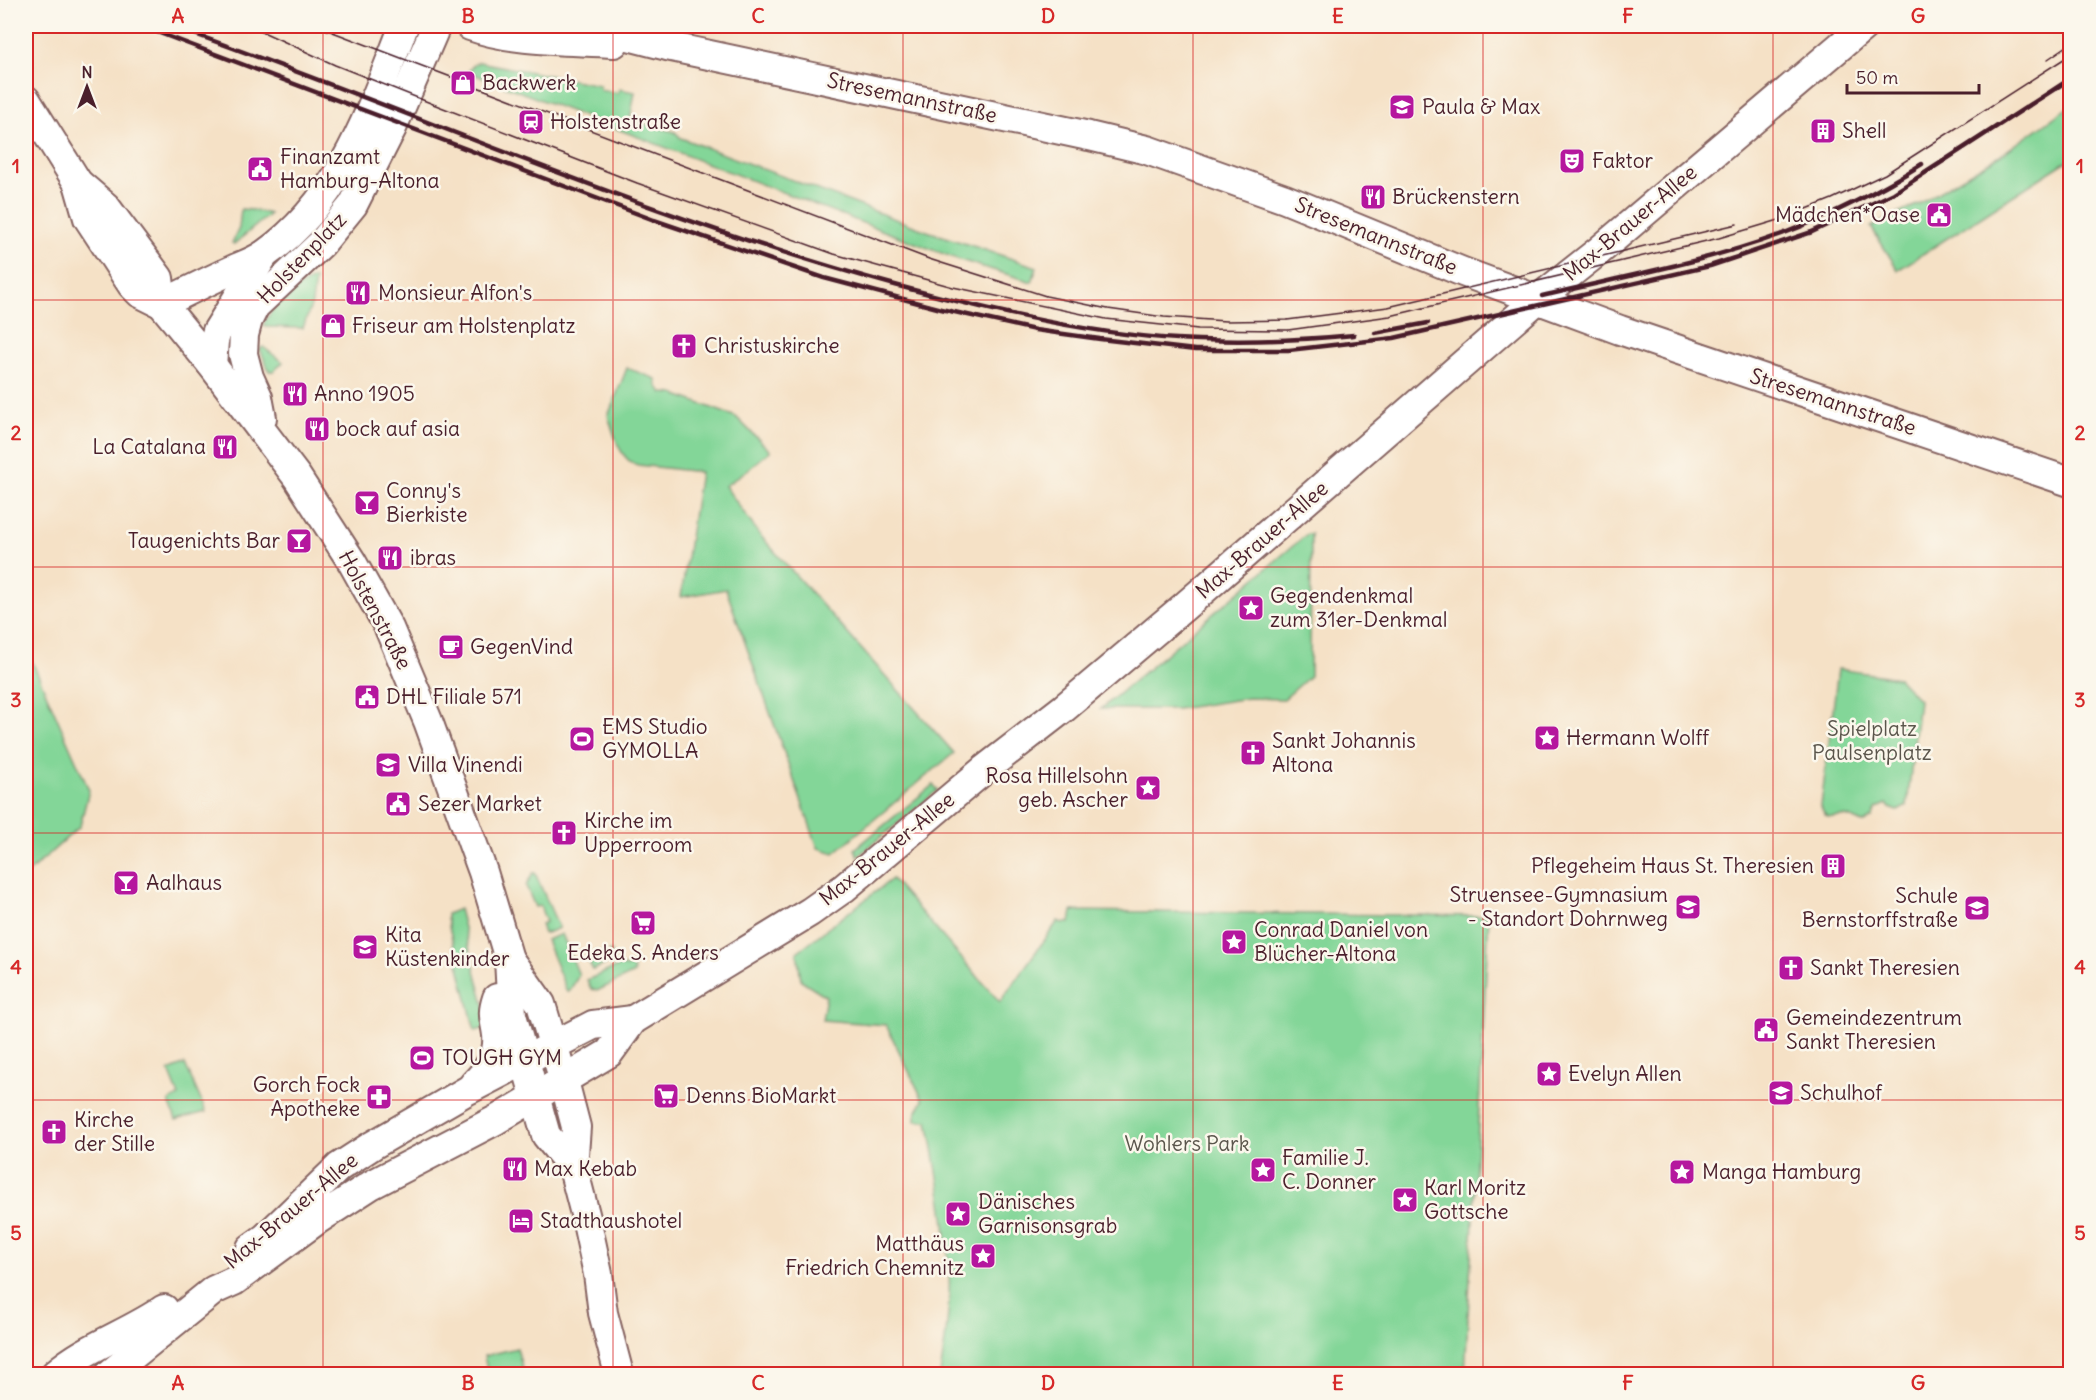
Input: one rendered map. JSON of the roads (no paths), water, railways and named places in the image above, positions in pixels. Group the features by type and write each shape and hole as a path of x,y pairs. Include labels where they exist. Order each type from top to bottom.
{"main road":[{"name":"Holstenplatz","path":"162,304 264,255 288,235 321,200 333,183 365,124 404,26"},
{"name":"Holstenplatz","path":"265,433 258,397 243,354 248,320 255,306 322,243 353,205 392,128 436,26"},
{"name":"Stresemannstraße","path":"470,26 523,37 667,46"},
{"name":"Stresemannstraße","path":"589,26 667,46 1147,150 1285,199 1463,272 1620,330 2070,482"},
{"name":"Max-Brauer-Allee","path":"110,1374 214,1290 234,1281 317,1220 371,1185 496,1120 609,1053 633,1020 810,912 844,888 985,769 1064,708 1185,606 1538,299 1600,250 1864,26"},
{"name":"Holstenstraße","path":"26,100 78,183 106,207 159,278 162,304 265,433 323,516 389,628 443,760 483,872 509,959 512,1014 546,1135 573,1168"},
{"name":"Holstenplatz","path":"212,365 217,331 264,255"},
{"name":"Holstenstraße","path":"509,959 541,1004 564,1081 576,1127 573,1168 598,1274 603,1313 619,1374"},
{"path":"468,1090 492,1063 497,1041 492,1012 509,959"},
{"name":"Max-Brauer-Allee","path":"55,1374 90,1350 146,1322 234,1261 265,1238 339,1167 468,1090 593,1025 633,1020"},
{"path":"371,1185 433,1112"}],"tram line":[{"path":"250,26 335,65 433,104 637,183 834,254 953,287 1106,319 1198,329 1288,330 1390,316 1719,238 1779,220 1832,199 1885,174 2070,55"},
{"path":"317,26 929,259 1046,296 1108,309 1164,317 1226,321 1287,320 1388,307 1737,224"},
{"path":"2048,59 2070,44"}],"railway":[{"path":"141,26 654,220 824,278 941,309 1035,330 1195,350 1289,350 1394,338 1710,266 1812,232 1894,193 2070,79"},
{"path":"172,26 711,228 803,258 932,295 1045,321 1161,338 1257,341 1354,335"},
{"path":"1542,296 1693,261 1782,234 1854,202 1922,164"},
{"path":"1375,333 1428,323"}],"place":[{"name":"Backwerk","path":"463,83"},
{"name":"Paula & Max","path":"1402,107"},
{"name":"Holstenstraße","path":"531,122"},
{"name":"Shell","path":"1823,131"},
{"name":"Faktor","path":"1572,161"},
{"name":"Finanzamt Hamburg-Altona","path":"260,169"},
{"name":"Brückenstern","path":"1373,197"},
{"name":"Mädchen*Oase","path":"1939,215"},
{"name":"Monsieur Alfon's","path":"358,293"},
{"name":"Friseur am Holstenplatz","path":"333,326"},
{"name":"Christuskirche","path":"684,346"},
{"name":"Anno 1905","path":"295,394"},
{"name":"bock auf asia","path":"317,429"},
{"name":"La Catalana","path":"225,447"},
{"name":"Conny's Bierkiste","path":"367,503"},
{"name":"Taugenichts Bar","path":"299,541"},
{"name":"ibras","path":"390,558"},
{"name":"Gegendenkmal zum 31er-Denkmal","path":"1251,608"},
{"name":"GegenVind","path":"451,647"},
{"name":"DHL Filiale 571","path":"367,697"},
{"name":"Hermann Wolff","path":"1547,738"},
{"name":"EMS Studio GYMOLLA","path":"582,739"},
{"name":"Sankt Johannis Altona","path":"1253,753"},
{"name":"Villa Vinendi","path":"388,765"},
{"name":"Rosa Hillelsohn geb. Ascher","path":"1148,788"},
{"name":"Sezer Market","path":"398,804"},
{"name":"Kirche im Upperroom","path":"564,833"},
{"name":"Pflegeheim Haus St. Theresien","path":"1833,866"},
{"name":"Aalhaus","path":"126,883"},
{"name":"Struensee-Gymnasium - Standort Dohrnweg","path":"1688,907"},
{"name":"Schule Bernstorffstraße","path":"1977,908"},
{"name":"Edeka S. Anders","path":"643,923"},
{"name":"Conrad Daniel von Blücher-Altona","path":"1234,942"},
{"name":"Kita Küstenkinder","path":"365,947"},
{"name":"Sankt Theresien","path":"1791,968"},
{"name":"Gemeindezentrum Sankt Theresien","path":"1766,1030"},
{"name":"TOUGH GYM","path":"422,1058"},
{"name":"Evelyn Allen","path":"1549,1074"},
{"name":"Schulhof","path":"1781,1093"},
{"name":"Denns BioMarkt","path":"666,1096"},
{"name":"Gorch Fock Apotheke","path":"379,1097"},
{"name":"Kirche der Stille","path":"54,1132"},
{"name":"Max Kebab","path":"515,1169"},
{"name":"Familie J. C. Donner","path":"1263,1170"},
{"name":"Manga Hamburg","path":"1682,1172"},
{"name":"Karl Moritz Gottsche","path":"1405,1200"},
{"name":"Dänisches Garnisonsgrab","path":"958,1214"},
{"name":"Stadthaushotel","path":"521,1221"},
{"name":"Matthäus Friedrich Chemnitz","path":"983,1256"}],"park label":[{"name":"Spielplatz Paulsenplatz","path":"1872,741"},
{"name":"Wohlers Park","path":"1187,1144"}]}
